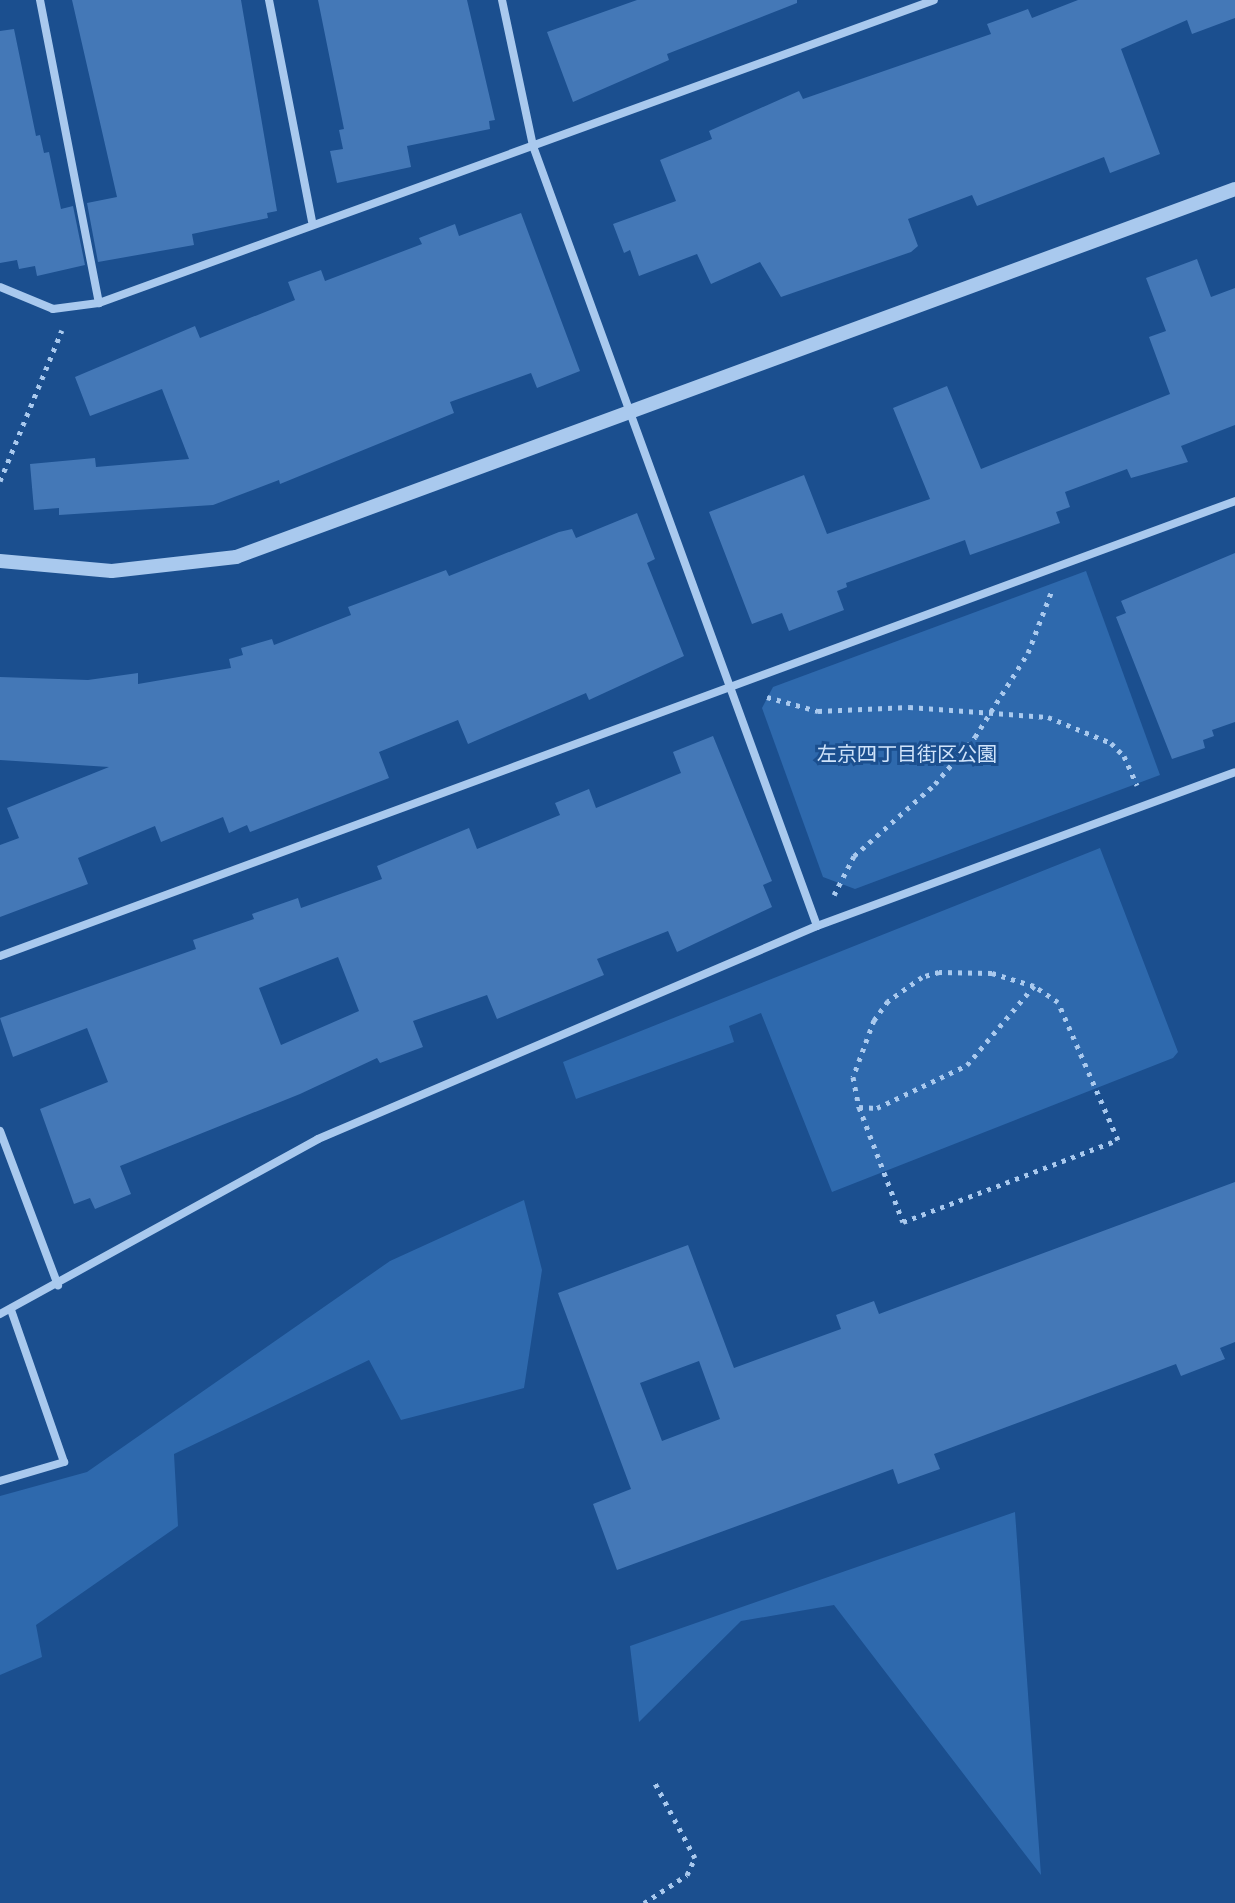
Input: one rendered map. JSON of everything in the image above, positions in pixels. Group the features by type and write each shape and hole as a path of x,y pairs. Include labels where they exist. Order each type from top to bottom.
{"street":[{"path":"40,0 99,303"},
{"path":"269,0 312,221"},
{"path":"502,0 533,146 732,685 817,926"},
{"path":"0,287 53,309 99,303 312,221 533,146 934,0"},
{"path":"0,561 112,571 236,557 1235,189"},
{"path":"0,956 1235,501"},
{"path":"0,1314 58,1285 230,1183 318,1139 817,926 1235,772"},
{"path":"0,1131 58,1285"},
{"path":"0,1481 64,1462 11,1310"}],"path":[{"path":"0,481 71,306"},
{"path":"817,926 854,856 935,784 993,710 1028,653 1054,594 1046,570"},
{"path":"732,685 818,711 993,710 1072,724 1111,743 1124,756 1146,805"},
{"path":"957,970 992,973 1034,986 1051,995 1068,1017 1118,1140 903,1222 859,1107 853,1077 862,1046 874,1020 905,987 957,970"},
{"path":"859,1107 877,1108 967,1065 1034,986"},
{"path":"644,1903 687,1875 695,1858 655,1783"}],"green space":[{"name":"左京四丁目街区公園","path":"1086,571 1160,775 855,889 823,877 762,708 773,687"},
{"path":"1100,848 1178,1052 1173,1058 832,1192 761,1013 729,1026 734,1042 576,1099 563,1062"},
{"path":"524,1200 542,1270 524,1388 401,1420 369,1360 174,1454 178,1526 36,1625 42,1657 0,1675 0,1496 87,1472 390,1261"},
{"path":"1015,1512 1041,1875 834,1605 741,1621 639,1722 630,1646"}],"building":[{"path":"72,0 241,0 277,211 267,213 268,218 192,234 194,245 98,262 87,203 117,197"},
{"path":"318,0 467,0 495,120 489,121 490,129 407,146 411,167 337,183 330,151 343,149 339,130 344,129"},
{"path":"637,0 797,0 797,3 667,54 669,60 573,102 547,32"},
{"path":"1078,0 1235,0 1235,18 1192,34 1187,20 1121,49 1160,154 1110,173 1104,157 977,206 972,195 908,219 918,246 911,252 781,297 760,262 711,284 697,254 639,276 630,250 624,253 613,224 676,201 660,160 712,139 709,131 799,91 803,99 991,34 987,24 1028,9 1032,18"},
{"path":"14,29 36,136 40,135 44,153 49,152 61,209 73,206 85,265 37,276 35,266 19,269 17,260 0,263 0,31"},
{"path":"521,213 580,371 537,388 531,373 450,402 454,413 280,484 279,480 213,505 59,515 59,508 34,510 30,464 95,458 96,467 189,459 162,389 90,416 75,377 195,326 200,338 295,300 288,282 321,270 325,281 422,244 419,238 455,224 459,236"},
{"path":"1197,259 1211,297 1235,288 1235,425 1181,446 1188,462 1131,478 1127,469 1065,492 1070,507 1056,512 1060,523 970,555 965,540 846,583 847,587 837,591 844,610 789,631 782,613 752,624 709,512 804,475 827,534 930,499 893,408 947,386 981,469 1170,394 1149,337 1166,331 1146,278"},
{"path":"637,513 655,559 647,563 684,656 589,700 586,693 468,744 458,720 379,752 389,778 250,832 247,825 229,833 223,817 161,842 155,826 78,858 88,884 0,917 0,845 19,838 7,808 109,767 0,760 0,677 88,680 138,673 138,684 231,668 229,659 243,655 241,648 272,639 274,645 351,615 348,607 446,570 449,576 559,532 572,529 576,538"},
{"path":"1235,553 1235,722 1212,730 1214,736 1203,740 1205,748 1172,759 1116,617 1126,613 1121,601"},
{"path":"713,736 772,881 763,885 772,907 677,952 668,931 597,959 604,975 497,1019 487,995 413,1021 423,1047 380,1063 377,1058 300,1094 120,1166 131,1194 95,1209 90,1198 74,1204 40,1109 108,1082 87,1028 13,1057 0,1018 196,949 193,940 254,919 252,914 298,898 301,908 382,879 377,866 469,828 477,849 560,815 555,803 589,789 596,808 681,773 673,752","holes":["338,957 359,1011 281,1045 259,988"]},
{"path":"1235,1182 1235,1342 1220,1348 1225,1359 1181,1376 1176,1364 934,1454 940,1469 898,1484 893,1469 617,1570 593,1504 631,1489 558,1293 688,1245 734,1368 841,1329 836,1315 874,1301 879,1314","holes":["699,1361 720,1419 662,1441 640,1383"]}]}
